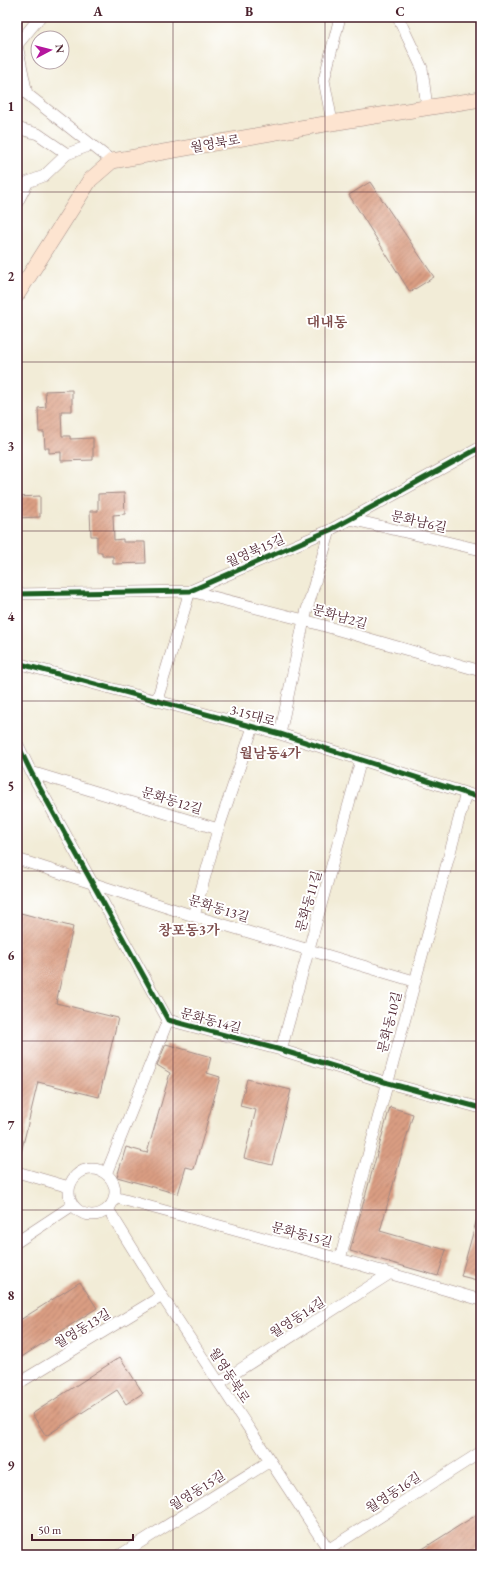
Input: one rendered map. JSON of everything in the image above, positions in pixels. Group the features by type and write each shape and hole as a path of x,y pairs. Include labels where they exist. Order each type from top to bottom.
{"main road":[{"name":"월영북로","path":"112,161 332,122 481,99"},
{"path":"17,295 90,180 112,161"}],"street":[{"path":"40,17 17,45 20,69 27,94 112,161"},
{"path":"332,122 324,80 340,17"},
{"path":"398,17 422,68 427,108"},
{"path":"17,128 38,134 67,154"},
{"path":"17,203 28,182 44,176 67,154 91,145"},
{"name":"월영북15길","path":"17,594 190,591 330,530 481,447"},
{"name":"문화남6길","path":"350,519 481,550"},
{"path":"280,734 304,620 330,530"},
{"path":"157,700 190,591"},
{"name":"문화남2길","path":"190,591 304,620 481,671"},
{"name":"3·15대로","path":"17,663 253,726 481,798"},
{"path":"194,916 218,830 253,726"},
{"name":"문화동14길","path":"17,744 168,1020 281,1050 481,1108"},
{"name":"문화동11길","path":"281,1050 361,760"},
{"name":"문화동12길","path":"31,772 218,830"},
{"name":"문화동10길","path":"340,1259 466,793"},
{"name":"문화동13길","path":"17,859 194,916 414,981"},
{"path":"106,1174 168,1020"},
{"path":"87,1169 94,1169 106,1174 114,1184 114,1197 108,1209 96,1215 90,1215 73,1206 70,1200 69,1187 76,1175 87,1169"},
{"path":"17,1172 69,1187"},
{"name":"문화동15길","path":"114,1197 340,1259 481,1300"},
{"path":"17,1242 73,1206"},
{"name":"월영동북로","path":"108,1209 162,1296 270,1461 327,1553"},
{"name":"월영동14길","path":"219,1383 389,1274"},
{"name":"월영동13길","path":"17,1384 162,1296"},
{"name":"월영동16길","path":"327,1553 481,1452"},
{"name":"월영동15길","path":"120,1555 270,1461"}],"building":[{"path":"370,182 434,277 410,292 349,195"},
{"path":"72,390 72,411 61,411 62,436 70,436 70,439 93,438 93,460 61,461 61,452 49,453 49,448 45,448 44,432 39,432 38,408 46,407 45,391"},
{"path":"124,493 125,514 113,515 114,540 123,539 123,542 145,542 146,563 113,564 113,556 102,556 102,552 97,552 97,536 91,536 90,511 98,511 98,494"},
{"path":"40,496 40,517 17,518 17,497"},
{"path":"17,912 73,927 56,1003 118,1018 99,1097 38,1082 21,1153 17,1152"},
{"path":"166,1044 211,1057 207,1073 220,1077 194,1169 186,1167 178,1194 117,1177 126,1147 147,1153 170,1073 157,1065"},
{"path":"247,1079 291,1090 272,1165 244,1158 256,1110 240,1106"},
{"path":"390,1107 413,1114 380,1231 446,1250 438,1276 350,1251"},
{"path":"478,1215 481,1216 481,1281 461,1276"},
{"path":"80,1282 97,1308 17,1360 17,1322"},
{"path":"120,1357 143,1393 126,1404 117,1390 46,1436 32,1414"},
{"path":"481,1512 481,1547 469,1555 413,1555"}],"cycle path":[{"path":"17,594 190,591 330,530 481,447"},
{"path":"17,663 280,734 481,798"},
{"path":"17,743 31,772 168,1020 281,1050 388,1083 481,1108"}],"district":[{"name":"대내동","path":"327,322"},
{"name":"월남동4가","path":"270,753"},
{"name":"창포동3가","path":"189,930"}]}
